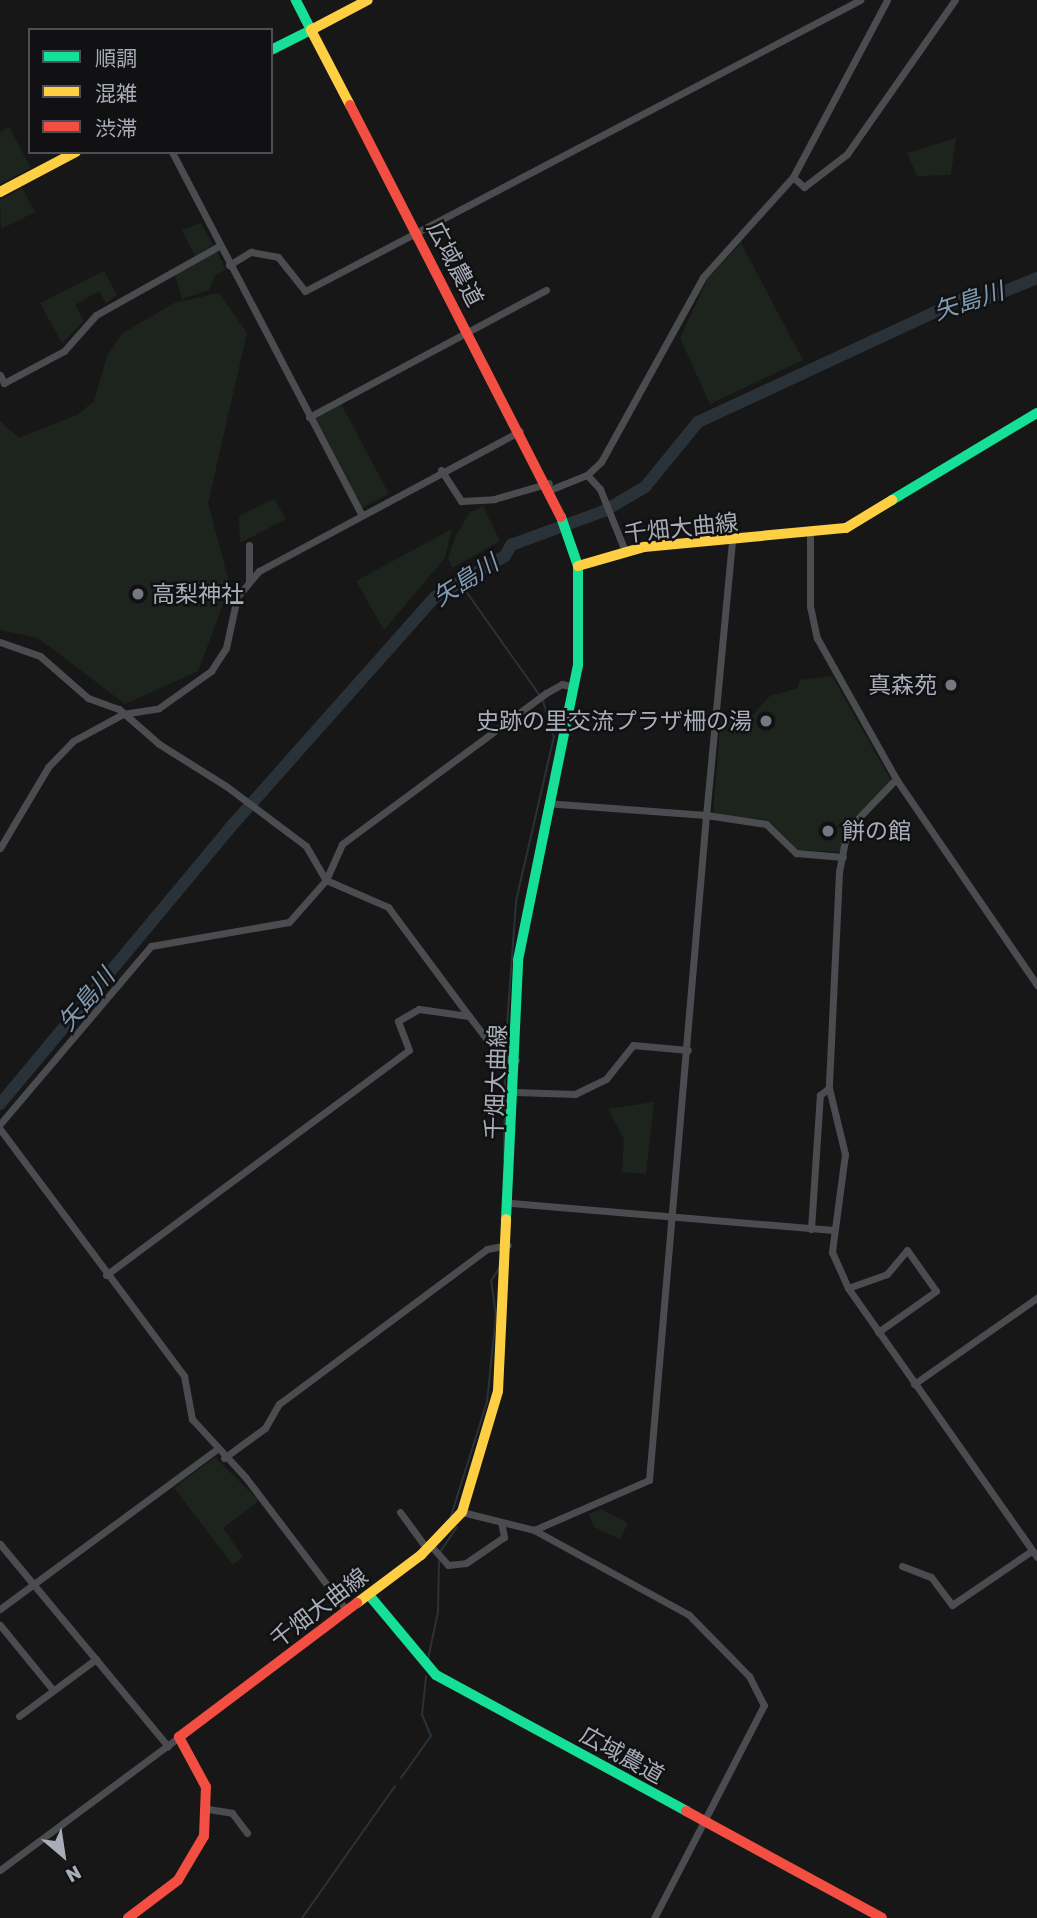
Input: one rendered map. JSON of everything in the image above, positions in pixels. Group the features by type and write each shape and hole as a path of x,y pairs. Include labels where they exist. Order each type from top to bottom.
{"main road":[{"name":"広域農道","path":"296,0 550,486 571,534 578,566"},
{"path":"273,49 369,0"},
{"path":"0,191 72,154"},
{"name":"千畑大曲線","path":"179,1737 431,1549 462,1513 498,1391 511,1203 519,960 580,648 578,566 625,551 810,535 861,522 1037,413"},
{"name":"広域農道","path":"369,1595 436,1675 875,1916"},
{"path":"128,1918 189,1868 208,1809 203,1779 179,1737"}],"street":[{"path":"229,265 251,252 278,257 305,292 416,231 860,0"},
{"path":"441,470 461,501 494,499 587,475 644,394 703,277 793,177 887,0"},
{"path":"793,177 804,187 847,154 955,0"},
{"path":"173,154 361,514"},
{"path":"0,375 4,383 64,351 96,315 219,246"},
{"path":"309,416 546,290"},
{"path":"249,580 441,470 520,431"},
{"path":"587,475 600,488 625,551"},
{"path":"810,535 810,607 817,638 896,779 1037,985"},
{"path":"534,1530 646,1487 675,1218 706,815 732,541"},
{"path":"0,848 3,835 59,754 91,727 123,714 159,708 211,671 249,580 249,545"},
{"path":"0,642 22,645 88,698 123,714 261,814 310,850 326,880 388,907 501,1058 516,1060"},
{"path":"347,1611 246,1478 223,1458 192,1419 184,1376 106,1275 0,1127 151,946 285,924 326,880 342,844 537,699 562,684 573,687"},
{"path":"896,779 846,830 829,1088 845,1154 831,1230 837,1272 1034,1554 952,1605 931,1577 902,1566"},
{"path":"548,803 706,815 766,824 796,853 843,857"},
{"path":"106,1275 409,1050 398,1021 419,1009 469,1016"},
{"path":"515,1091 575,1094 607,1079 637,1044 688,1050"},
{"path":"811,1229 820,1096 829,1088"},
{"path":"511,1203 831,1230"},
{"path":"223,1458 265,1428 290,1395 487,1249 508,1245"},
{"path":"848,1288 887,1274 907,1250 936,1291 878,1332"},
{"path":"914,1384 1037,1298"},
{"path":"0,1609 216,1450"},
{"path":"400,1512 444,1561 466,1563 504,1537 502,1522"},
{"path":"462,1513 534,1530 689,1615 749,1676 765,1713 654,1918"},
{"path":"0,1544 168,1746"},
{"path":"0,1625 53,1690"},
{"path":"19,1716 96,1659"},
{"path":"0,1870 179,1737"},
{"path":"208,1809 232,1814 247,1833"}],"shaded area":[{"path":"9,127 31,168 0,184 0,132"},
{"path":"956,138 951,175 917,176 907,153"},
{"path":"22,188 35,212 1,229 0,200"},
{"path":"201,223 213,245 195,256 182,230"},
{"path":"741,243 803,360 710,404 680,338 708,278"},
{"path":"217,251 226,270 216,274 209,290 182,299 175,275"},
{"path":"104,271 117,295 106,303 99,291 75,305 84,321 62,343 40,303"},
{"path":"219,293 247,333 208,503 230,586 198,671 125,704 38,638 0,630 0,421 19,438 77,415 94,401 107,356 123,333 174,303"},
{"path":"340,402 389,494 361,509 312,417"},
{"path":"274,499 286,519 240,543 239,516"},
{"path":"483,506 500,541 452,568 448,558 456,535 470,512"},
{"path":"452,529 445,558 384,630 356,581"},
{"path":"832,676 892,782 845,828 840,852 798,850 768,820 713,815 721,716 748,720 770,696 798,688 800,680"},
{"path":"654,1102 646,1174 622,1172 624,1139 608,1109"},
{"path":"215,1457 259,1501 223,1528 243,1557 233,1565 174,1488"},
{"path":"601,1509 628,1523 620,1539 594,1527 589,1514"}],"waterway":[{"name":"矢島川","path":"0,1104 228,830 435,597 505,556 511,545 604,511 645,487 698,422 961,300 981,301 1037,278"},
{"path":"458,580 540,696"},
{"path":"505,1052 516,901 554,737 543,700"},
{"path":"504,1159 505,1066"},
{"path":"451,1516 487,1402 496,1315 491,1281 499,1268"},
{"path":"440,1552 457,1527"},
{"path":"428,1659 438,1612 439,1561"},
{"path":"401,1778 431,1736 422,1715 426,1676"},
{"path":"302,1918 395,1786"}],"traffic: fast":[{"path":"273,49 311,30 296,0"},
{"path":"892,500 1037,413"},
{"path":"506,1219 518,960 578,665 578,566 561,517"},
{"path":"369,1595 436,1675 686,1811"}],"traffic: slow":[{"path":"350,105 311,30 368,0"},
{"path":"0,192 72,154"},
{"path":"578,566 644,547 846,528 892,500"},
{"path":"357,1603 421,1555 462,1512 498,1391 506,1219"}],"traffic: jam":[{"path":"350,105 561,517"},
{"path":"128,1918 178,1880 204,1836 206,1787 179,1737 357,1603"},
{"path":"686,1811 882,1918"}],"place":[{"name":"高梨神社","path":"138,594"},
{"name":"真森苑","path":"951,685"},
{"name":"史跡の里交流プラザ柵の湯","path":"766,721"},
{"name":"餅の館","path":"828,831"}]}
